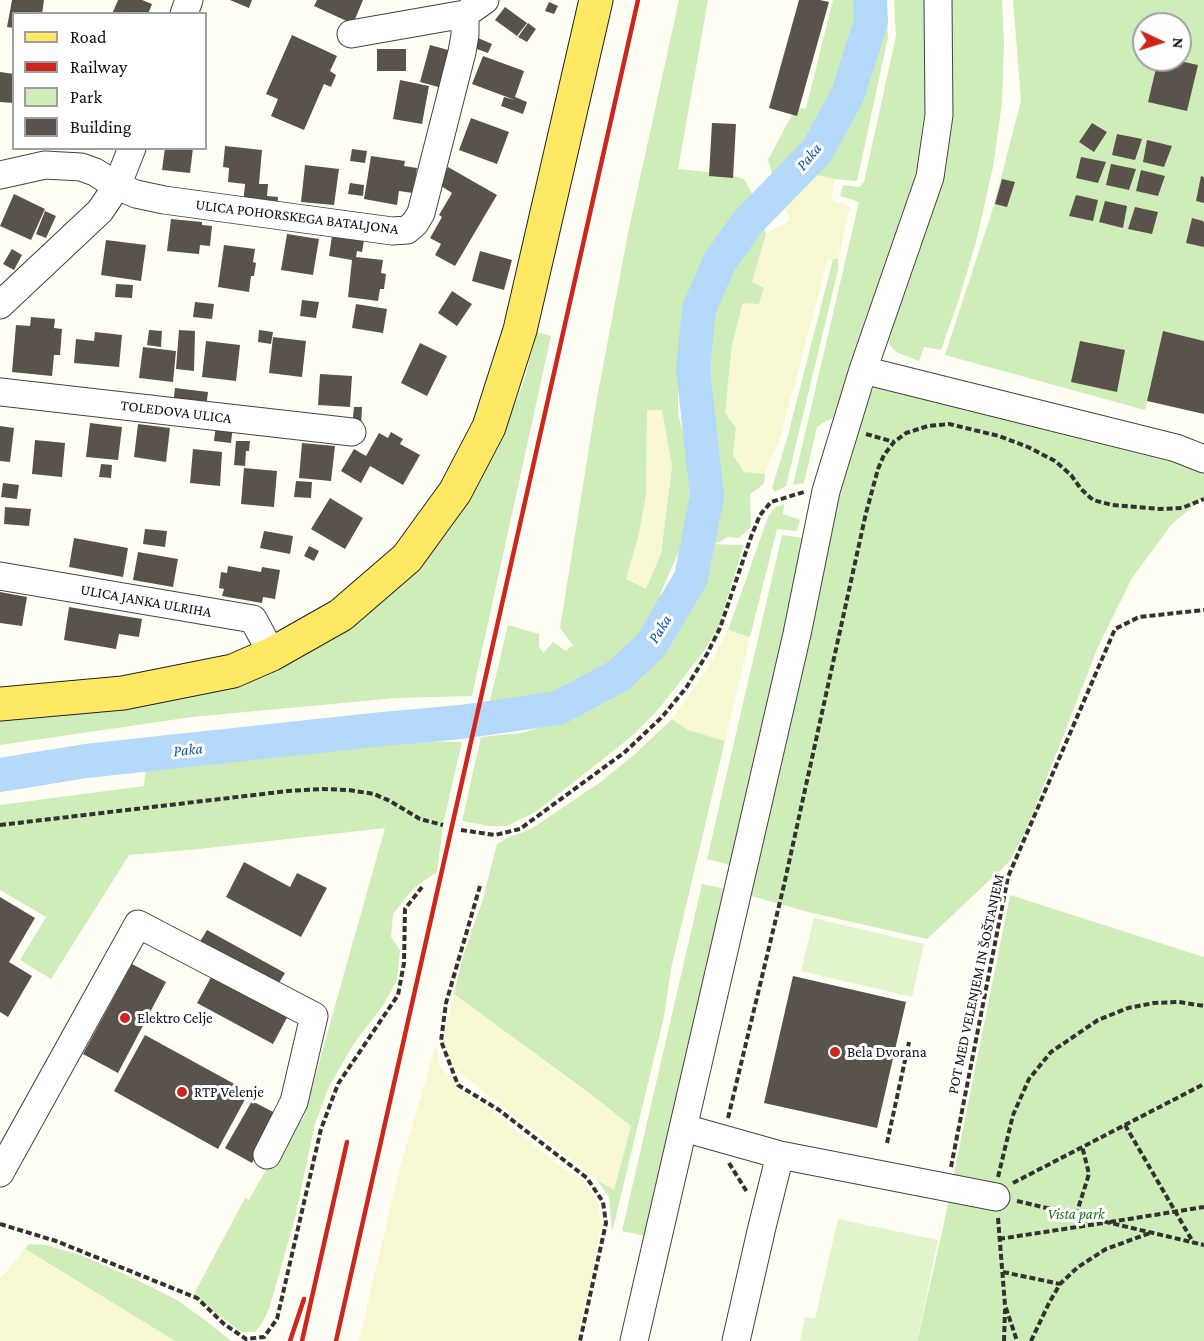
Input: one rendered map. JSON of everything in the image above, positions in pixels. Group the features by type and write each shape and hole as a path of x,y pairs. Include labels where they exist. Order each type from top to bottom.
{"main road":[{"path":"0,704 123,693 233,671 272,654 341,615 407,558 455,492 489,427 520,330 596,0"}],"street":[{"path":"634,1341 797,634 826,491 863,369 930,177 939,115 938,0"},
{"path":"351,34 475,7"},
{"name":"ULICA POHORSKEGA BATALJONA","path":"117,186 136,194 164,200 392,231 407,230 421,213 465,35 475,7"},
{"path":"0,305 100,211 117,186 131,150"},
{"path":"0,175 45,165 64,165 95,172 117,186"},
{"path":"863,369 1176,448 1204,459"},
{"name":"TOLEDOVA ULICA","path":"0,392 352,432"},
{"name":"ULICA JANKA ULRIHA","path":"0,576 253,619 272,654"},
{"path":"0,1173 138,924 314,1016 294,1102 267,1155"},
{"path":"684,1128 780,1155 996,1194"},
{"path":"736,1341 780,1155"}],"path":[{"path":"751,1198 730,1167 723,1146 724,1139 733,1089 784,885 872,490 884,454 906,433 927,426 950,424 999,436 1055,461 1093,500 1112,505 1160,509 1182,508 1204,499"},
{"path":"857,432 894,442"},
{"path":"461,830 495,835 520,829 624,752 662,717 686,688 720,628 760,515 771,502 806,491"},
{"name":"POT MED VELENJEM IN ŠOŠTANJEM","path":"950,1172 1008,877 1115,629 1139,617 1204,610"},
{"path":"0,825 322,789 374,794 420,819 443,825"},
{"path":"480,886 446,1003 441,1041 458,1085 499,1110 587,1179 603,1202 606,1223 580,1341"},
{"path":"1004,1341 1005,1305 996,1194 1013,1116 1029,1079 1051,1052 1098,1020 1128,1008 1154,1003 1179,1002 1204,1006"},
{"path":"887,1143 909,1042"},
{"path":"996,1194 1082,1146 1204,1084"},
{"path":"1125,1125 1193,1242"},
{"path":"1076,1215 1089,1174 1082,1146"},
{"path":"996,1194 1204,1245"},
{"path":"999,1239 1204,1207"},
{"path":"1031,1341 1060,1284 1078,1267 1106,1249 1151,1233"},
{"path":"1002,1272 1060,1284"},
{"path":"1005,1305 1017,1341"}],"green space":[{"path":"679,0 708,0 678,169 728,174 744,179 754,197 704,263 690,296 678,366 678,414 687,446 691,524 661,592 657,615 642,637 610,667 578,686 509,706 488,709 508,625 539,634 539,647 543,653 553,642 566,651 573,645 560,628 596,404 628,233","holes":["647,410 662,410 672,466 661,553 646,589 626,579 638,538 646,495"]},
{"path":"833,0 856,0 854,23 840,82 826,115 802,153 774,179 768,160 795,109 806,108"},
{"path":"878,0 886,0 888,37 857,181 834,179 810,173 823,161 856,99 873,46"},
{"path":"894,0 926,0 928,77 920,155 905,219 853,355 837,417 817,427 804,483 793,485 859,202 840,196 843,185 859,187 864,182 896,36"},
{"path":"948,0 1002,0 1004,43 1002,102 993,167 976,242 959,299 941,350 924,347 919,361 896,352 889,344 887,336 951,115 953,71"},
{"path":"1013,0 1204,0 1204,351 1160,346 1145,410 945,355 993,208 1021,101"},
{"path":"810,173 834,179 832,200 850,207 838,259 828,259 780,438 765,474 744,472 733,455 736,428 725,413 732,345 744,302 759,304 764,289 751,282 766,234 790,220 782,200"},
{"path":"761,220 766,234 752,282 764,288 759,304 743,303 732,345 725,413 736,428 733,455 744,472 765,474 764,484 750,494 751,527 739,538 728,537 715,544 721,499 717,442 704,390 702,356 708,313 720,282 732,260"},
{"path":"833,259 838,259 838,270 786,486 775,492 772,488 787,439"},
{"path":"537,332 551,336 472,696 396,698 192,717 0,745 0,721 151,705 228,687 462,509 495,453 524,381"},
{"path":"887,384 909,393 1167,461 1179,454 1204,463 1204,497 1172,524 1132,578 1098,647 1027,828 1009,862 927,939 808,912 748,895 856,425 862,403 875,387"},
{"path":"647,410 663,410 672,466 661,553 646,589 626,580 638,538 646,495"},
{"path":"784,504 783,514 800,520 797,531 777,529 750,637 728,630 768,517 775,507"},
{"path":"782,535 810,539 734,866 707,859"},
{"path":"708,544 744,545 718,628 702,654 657,711 631,737 537,811 507,826 489,826 462,821 481,737 521,733 560,722 607,696 648,664 682,624 698,591 705,567"},
{"path":"728,630 750,637 725,741 688,730 672,719 711,663"},
{"path":"672,719 688,730 725,741 671,969 664,1017 612,1232 609,1197 597,1180 614,1190 631,1126 454,994 463,956 482,902 497,844 531,829 602,781"},
{"path":"404,741 462,742 443,825 437,872 414,888 393,914 391,937 400,950 397,980 384,1004 353,1045 329,1087 315,1124 295,1218 270,1306 263,1322 255,1332 241,1332 193,1296 245,1198 249,1200 293,1122 303,1120 385,828 129,855 51,979 20,960 46,917 0,890 0,805 144,786 146,765"},
{"path":"702,884 730,890 646,1236 622,1231"},
{"name":"Vista park","path":"1010,895 1204,957 1204,1341 917,1341 942,1233"},
{"path":"814,918 924,944 912,997 801,971"},
{"path":"454,994 631,1126 614,1191 454,1068 446,1056 444,1034"},
{"path":"436,1045 440,1067 470,1097 483,1104 557,1164 582,1180 594,1196 599,1207 601,1227 589,1291 576,1341 359,1341 399,1171"},
{"path":"838,1219 938,1240 917,1341 800,1341 805,1317 815,1319"},
{"path":"29,1244 47,1245 85,1257 133,1278 177,1300 231,1341 175,1341 25,1249"},
{"path":"25,1249 175,1341 0,1341 0,1279"}],"building":[{"path":"12,0 44,0 42,12 12,12 12,28 7,27"},
{"path":"118,0 142,0 152,4 149,12 113,12"},
{"path":"230,0 252,0 249,8"},
{"path":"317,0 363,0 353,24 314,6"},
{"path":"799,0 829,2 797,116 769,108"},
{"path":"549,2 558,6 554,14 545,11"},
{"path":"505,7 527,23 517,36 495,20"},
{"path":"528,23 536,29 527,42 518,37"},
{"path":"292,35 337,56 330,71 336,75 331,87 324,84 304,130 271,116 278,99 266,94"},
{"path":"478,38 492,44 488,53 474,48"},
{"path":"430,45 452,51 442,88 420,82"},
{"path":"377,49 406,49 406,71 377,71"},
{"path":"483,56 524,71 515,97 527,102 523,114 501,106 504,97 515,100 472,84"},
{"path":"1192,64 1198,65 1187,111 1148,102 1155,72 1192,72"},
{"path":"0,72 12,74 12,103 0,102"},
{"path":"400,80 429,86 422,124 393,119"},
{"path":"471,118 509,132 497,164 459,150"},
{"path":"712,123 736,124 733,178 709,176"},
{"path":"1092,123 1107,132 1094,152 1079,142"},
{"path":"1117,134 1142,139 1135,160 1112,155"},
{"path":"1147,140 1172,146 1164,167 1143,162"},
{"path":"225,146 262,150 259,184 268,184 267,196 278,197 277,209 243,205 245,184 228,182 229,168 223,167"},
{"path":"352,149 367,151 365,163 350,161"},
{"path":"165,150 193,150 190,173 162,170"},
{"path":"371,156 405,161 404,166 417,168 413,193 399,191 397,205 364,199"},
{"path":"1081,157 1106,162 1098,183 1076,178"},
{"path":"1111,164 1136,169 1129,190 1106,185"},
{"path":"305,165 339,169 334,205 301,202"},
{"path":"448,167 497,195 455,266 435,255 441,244 430,238 442,217 439,215 452,193 438,184"},
{"path":"1141,170 1165,176 1158,196 1136,191"},
{"path":"1201,176 1204,177 1204,203 1196,201"},
{"path":"1002,179 1015,182 1007,207 995,204"},
{"path":"350,183 364,185 363,196 348,194"},
{"path":"14,194 45,209 31,240 0,226"},
{"path":"1076,195 1098,200 1093,221 1069,216"},
{"path":"1105,201 1127,206 1123,228 1099,222"},
{"path":"1135,207 1158,212 1152,234 1128,229"},
{"path":"45,211 56,216 46,238 36,234"},
{"path":"1192,218 1204,223 1204,247 1186,243"},
{"path":"171,219 202,222 202,225 212,226 210,246 200,245 199,254 167,251"},
{"path":"287,234 319,239 313,275 281,270"},
{"path":"332,236 364,240 362,252 357,251 356,257 383,260 381,273 386,274 384,289 380,289 378,301 348,297 352,260 329,256"},
{"path":"106,240 146,245 141,281 101,275"},
{"path":"224,245 255,249 253,262 256,263 254,276 251,276 249,292 218,287"},
{"path":"12,249 22,255 14,270 3,264"},
{"path":"480,251 512,260 504,290 472,281"},
{"path":"116,284 133,285 132,298 115,297"},
{"path":"452,291 472,304 457,326 438,313"},
{"path":"302,300 319,302 316,318 300,316"},
{"path":"195,302 214,304 212,319 193,317"},
{"path":"356,304 387,309 383,333 352,328"},
{"path":"31,317 55,319 54,328 62,329 60,355 54,355 52,376 12,372 16,325 30,326"},
{"path":"149,330 162,331 161,347 147,345"},
{"path":"179,330 195,331 194,371 176,369"},
{"path":"259,330 273,332 271,344 258,342"},
{"path":"1163,331 1204,341 1204,414 1147,401"},
{"path":"95,332 122,335 119,367 74,363 76,339 94,341"},
{"path":"273,337 306,341 302,377 269,373"},
{"path":"206,341 240,345 236,381 202,377"},
{"path":"1080,341 1125,350 1117,392 1071,382"},
{"path":"420,343 447,356 427,396 401,383"},
{"path":"143,347 176,351 173,382 139,378"},
{"path":"320,374 352,376 350,407 318,405"},
{"path":"175,388 208,392 206,408 173,405"},
{"path":"354,407 362,407 361,427 352,427"},
{"path":"90,423 122,427 118,460 86,457"},
{"path":"138,424 170,428 166,462 134,457"},
{"path":"216,424 233,426 231,443 214,441"},
{"path":"0,426 14,428 10,462 0,461"},
{"path":"391,432 403,439 400,444 420,455 403,485 370,466 361,483 341,471 354,449 366,456 379,433 388,438"},
{"path":"35,440 65,443 62,477 32,474"},
{"path":"236,441 250,441 249,451 246,451 245,466 234,465"},
{"path":"302,443 335,446 331,481 299,478"},
{"path":"193,449 222,452 220,486 190,483"},
{"path":"101,464 112,465 111,478 99,477"},
{"path":"244,468 277,471 274,507 241,504"},
{"path":"296,481 312,482 311,498 294,497"},
{"path":"3,483 19,485 17,499 1,497"},
{"path":"330,498 363,518 345,549 311,529"},
{"path":"5,507 31,509 29,526 4,524"},
{"path":"145,529 167,531 165,547 143,544"},
{"path":"264,531 293,536 290,554 260,548"},
{"path":"74,538 128,548 123,577 69,567"},
{"path":"309,546 319,551 314,561 304,556"},
{"path":"138,552 178,559 173,587 133,580"},
{"path":"228,566 261,572 262,567 280,570 275,599 263,597 262,603 222,596 224,589 219,588 221,572 227,573"},
{"path":"0,592 27,597 22,626 0,623"},
{"path":"69,607 142,619 139,637 119,634 116,649 64,640"},
{"path":"244,862 290,887 297,873 327,888 301,937 226,897"},
{"path":"0,897 35,918 9,962 32,976 8,1017 0,1012"},
{"path":"207,930 285,973 276,988 198,945"},
{"name":"Elektro Celje","path":"132,964 166,982 118,1073 83,1054"},
{"path":"215,970 290,1012 273,1044 197,1003"},
{"name":"Bela Dvorana","path":"793,976 906,1002 877,1128 764,1103"},
{"name":"RTP Velenje","path":"145,1035 249,1092 218,1149 114,1091"},
{"path":"252,1101 279,1115 252,1163 225,1148"}],"waterway":[{"name":"Paka","path":"0,775 86,761 461,722 558,708 618,676 651,645 691,578 707,496 693,369 699,309 720,261 748,222 817,151 848,94 871,21 870,0"}],"railway":[{"path":"336,1341 638,0"},
{"path":"302,1341 347,1142"},
{"path":"290,1341 304,1299"}],"place":[{"name":"Elektro Celje","path":"125,1018"},
{"name":"Bela Dvorana","path":"835,1052"},
{"name":"RTP Velenje","path":"182,1092"}]}
